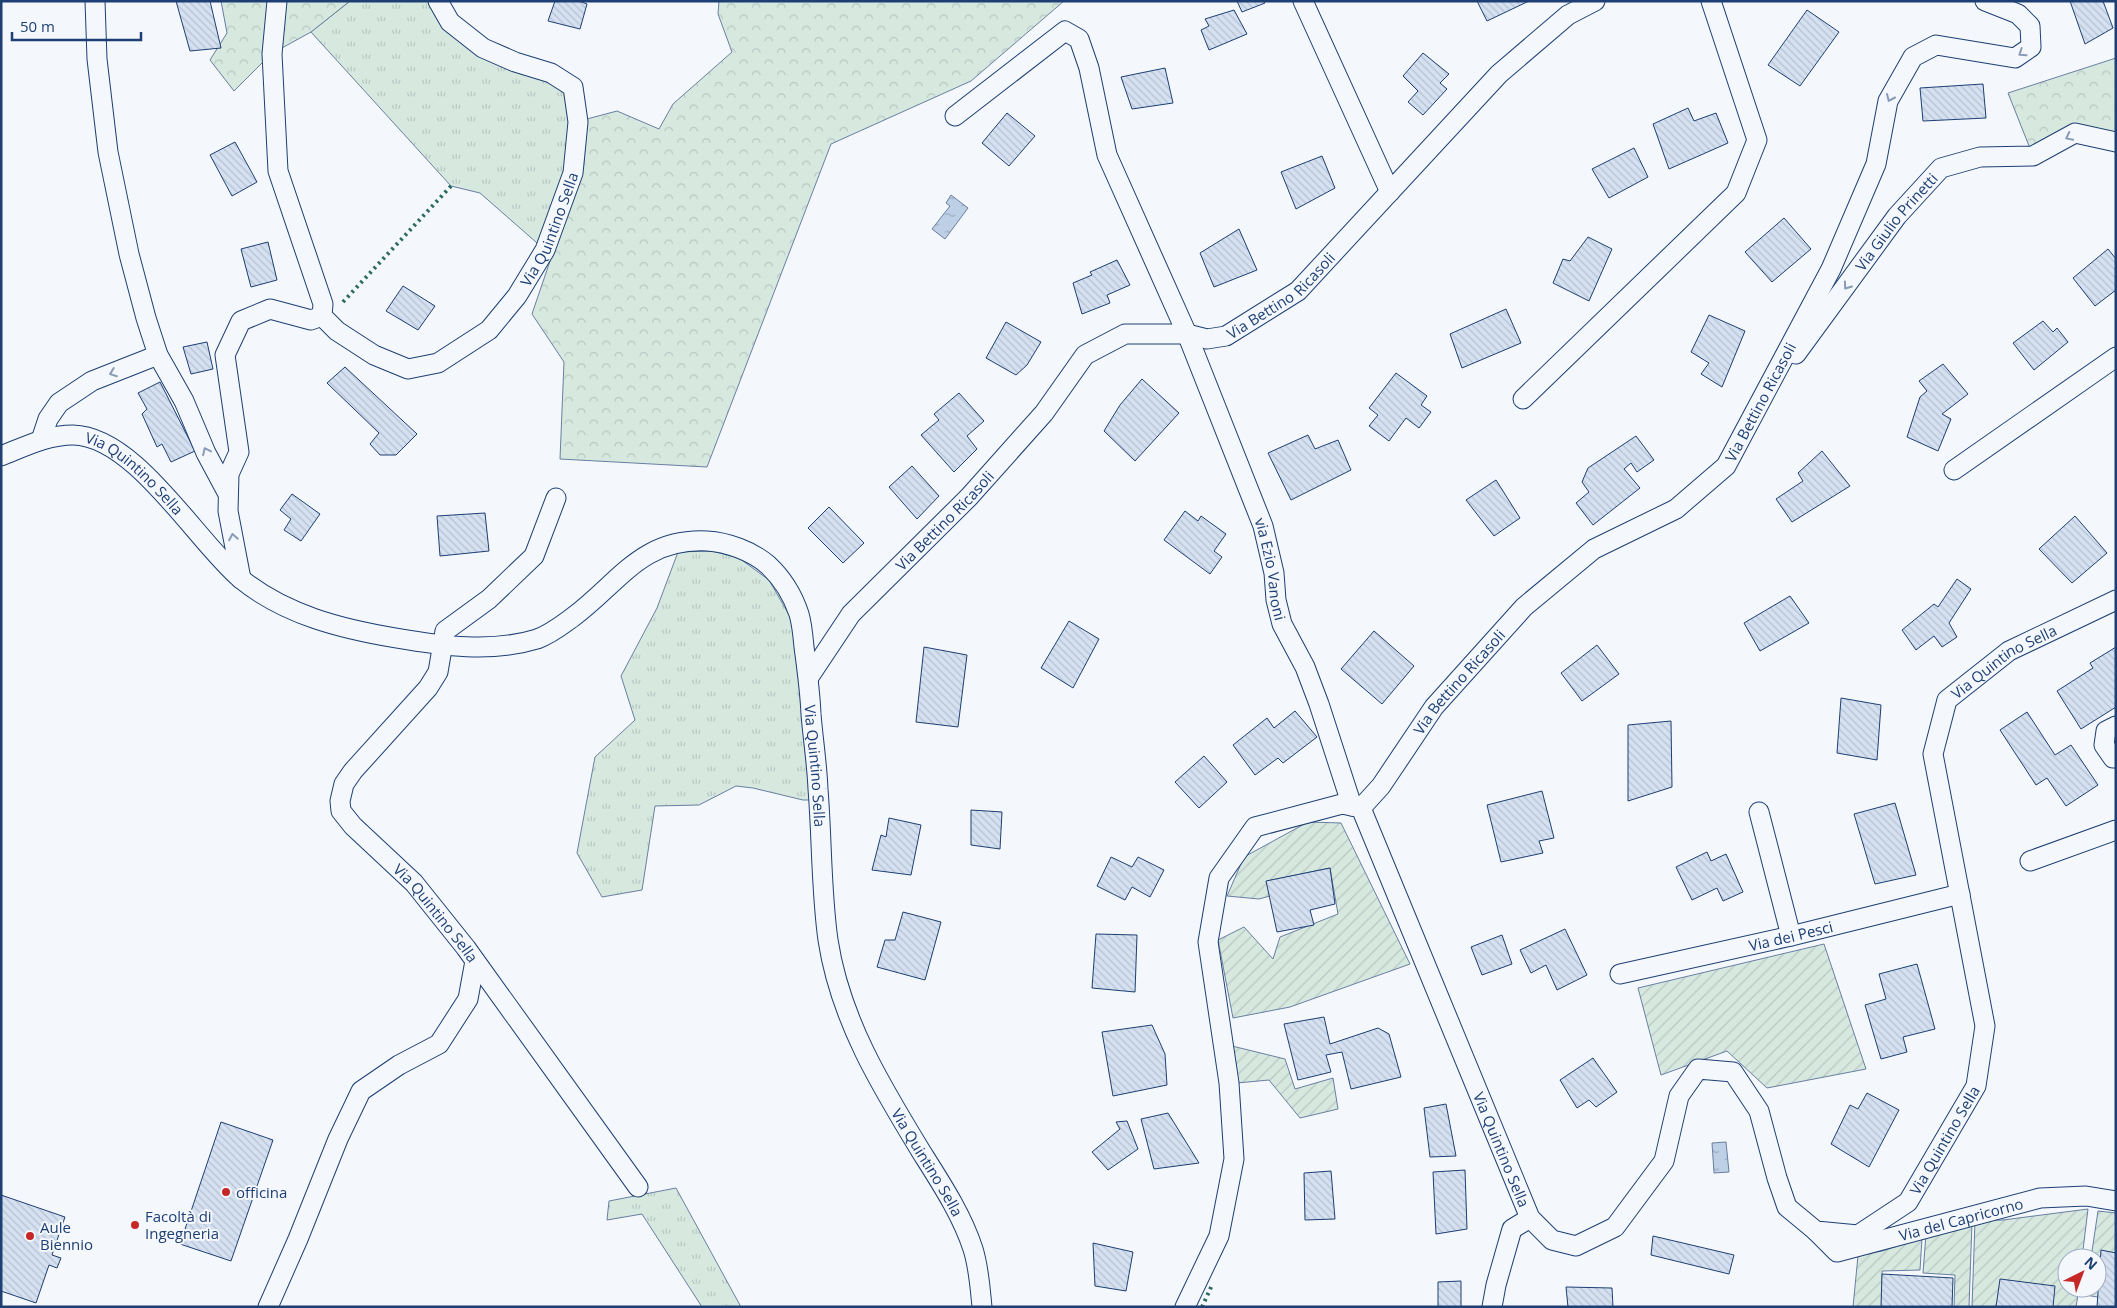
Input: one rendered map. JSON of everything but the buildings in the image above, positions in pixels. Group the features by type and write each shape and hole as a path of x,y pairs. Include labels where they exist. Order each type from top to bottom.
{"street":[{"path":"95,1 97,59 108,152 129,254 158,355 184,401 206,453 228,494"},
{"path":"241,579 228,510 229,474 239,452 225,355 241,321 270,309 311,320 322,316 323,304 278,171 272,54 277,1"},
{"name":"Via Quintino Sella","path":"322,316 337,331 367,350 408,369 438,363 489,330 517,296 545,250 573,173 578,122 573,87 551,73 515,62 482,48 450,22 438,1"},
{"path":"1303,1 1390,192"},
{"name":"Via Bettino Ricasoli","path":"808,677 852,614 969,497 1044,413 1084,355 1125,334 1187,334 1207,339 1226,336 1298,291 1499,74 1568,14 1595,1"},
{"path":"1523,399 1736,193 1758,140 1711,1"},
{"name":"Via Bettino Ricasoli","path":"1357,807 1381,786 1434,707 1524,607 1594,549 1676,509 1726,466 1831,269 1876,164 1888,101 1912,56 1936,45 2015,58 2031,47 2030,26 2018,14 1985,1"},
{"name":"via Ezio Vanoni","path":"955,116 1065,31 1079,39 1089,68 1107,155 1187,334 1263,526 1274,573 1276,600 1282,624 1305,667 1357,807"},
{"name":"Via Giulio Prinetti","path":"1762,399 1897,216 1941,168 1980,157 2033,156 2075,133 2116,142"},
{"path":"41,440 48,419 59,403 92,381 158,355"},
{"path":"1954,470 2116,356"},
{"name":"Via Quintino Sella","path":"1,456 41,440 74,435 101,441 135,464 241,579 280,605 322,621 352,629 442,646 514,644 542,638 581,611 638,558 680,542 722,542 765,562 789,592 800,617 808,677 818,788 823,890 828,943 840,989 851,1024 872,1070 939,1180 966,1231 975,1258 982,1307"},
{"path":"442,646 445,631 489,599 534,556 556,498"},
{"name":"Via Quintino Sella","path":"1357,807 1530,1218 1552,1240 1576,1246 1615,1227 1664,1162 1679,1096 1698,1069 1733,1072 1759,1111 1777,1178 1788,1207 1816,1231 1858,1236 1908,1202 1976,1086 1985,1026 1933,754 1947,700 2009,651 2116,600"},
{"name":"Via Quintino Sella","path":"442,646 438,672 428,688 353,771 344,784 340,802 341,811 353,826 414,883 475,961 638,1187"},
{"path":"2116,726 2106,731 2104,745 2113,758 2116,758"},
{"path":"1185,1307 1219,1236 1234,1159 1229,1083 1208,942 1219,878 1255,827 1342,804 1357,807"},
{"path":"1759,812 1791,936"},
{"path":"2030,861 2116,830"},
{"name":"Via dei Pesci","path":"1620,974 1791,936 1960,894"},
{"path":"268,1307 298,1239 338,1139 361,1091 399,1066 439,1044 468,999 475,961"},
{"name":"Via del Capricorno","path":"1816,1231 1836,1252 2040,1198 2086,1196 2116,1201"},
{"path":"1492,1307 1496,1285 1512,1229 1530,1218"}],"green space":[{"path":"221,1 350,1 311,32 271,54 234,91 210,60 227,33"},
{"path":"350,1 438,1 450,22 573,87 578,122 545,250 480,193 451,186 311,32"},
{"path":"719,1 1064,1 971,81 831,144 707,467 560,459 564,362 532,314 584,161 587,119 617,111 659,129 673,104 732,52 718,14"},
{"path":"2116,58 2116,141 2075,133 2033,156 2008,93"},
{"path":"712,551 739,558 769,580 792,620 807,749 810,800 736,786 699,805 655,806 642,890 602,897 577,853 595,757 635,720 621,676 657,608 678,552"},
{"path":"1308,822 1341,823 1410,964 1290,1007 1233,1018 1218,940 1244,927 1273,959 1280,937 1338,914 1330,868 1267,881 1270,896 1259,899 1227,896 1244,857"},
{"path":"1824,944 1866,1069 1767,1088 1727,1051 1661,1075 1638,988"},
{"path":"1232,1046 1285,1059 1295,1089 1333,1078 1338,1109 1300,1118 1269,1080 1237,1083"},
{"path":"676,1188 741,1307 702,1307 642,1214 607,1220 609,1201"},
{"path":"2088,1209 2083,1248 2057,1248 2057,1298 2077,1298 2076,1307 1972,1307 1975,1221 2003,1220"},
{"path":"2098,1211 2116,1213 2116,1300 2104,1298 2107,1298 2107,1248 2092,1248"},
{"path":"1972,1222 1969,1307 1954,1307 1955,1275 1923,1273 1926,1234"},
{"path":"1922,1238 1920,1270 1882,1271 1882,1307 1853,1307 1858,1256 1882,1251"}],"water":[{"path":"951,195 968,208 945,239 932,229 950,206 946,203"},
{"path":"1726,1142 1729,1172 1714,1173 1712,1143"}],"hedge":[{"path":"343,302 451,186"},
{"path":"1202,1307 1212,1285"}],"place":[{"name":"officina","path":"226,1192"},
{"name":"Facoltà di Ingegneria","path":"135,1225"},
{"name":"Aule Biennio","path":"30,1236"}]}
